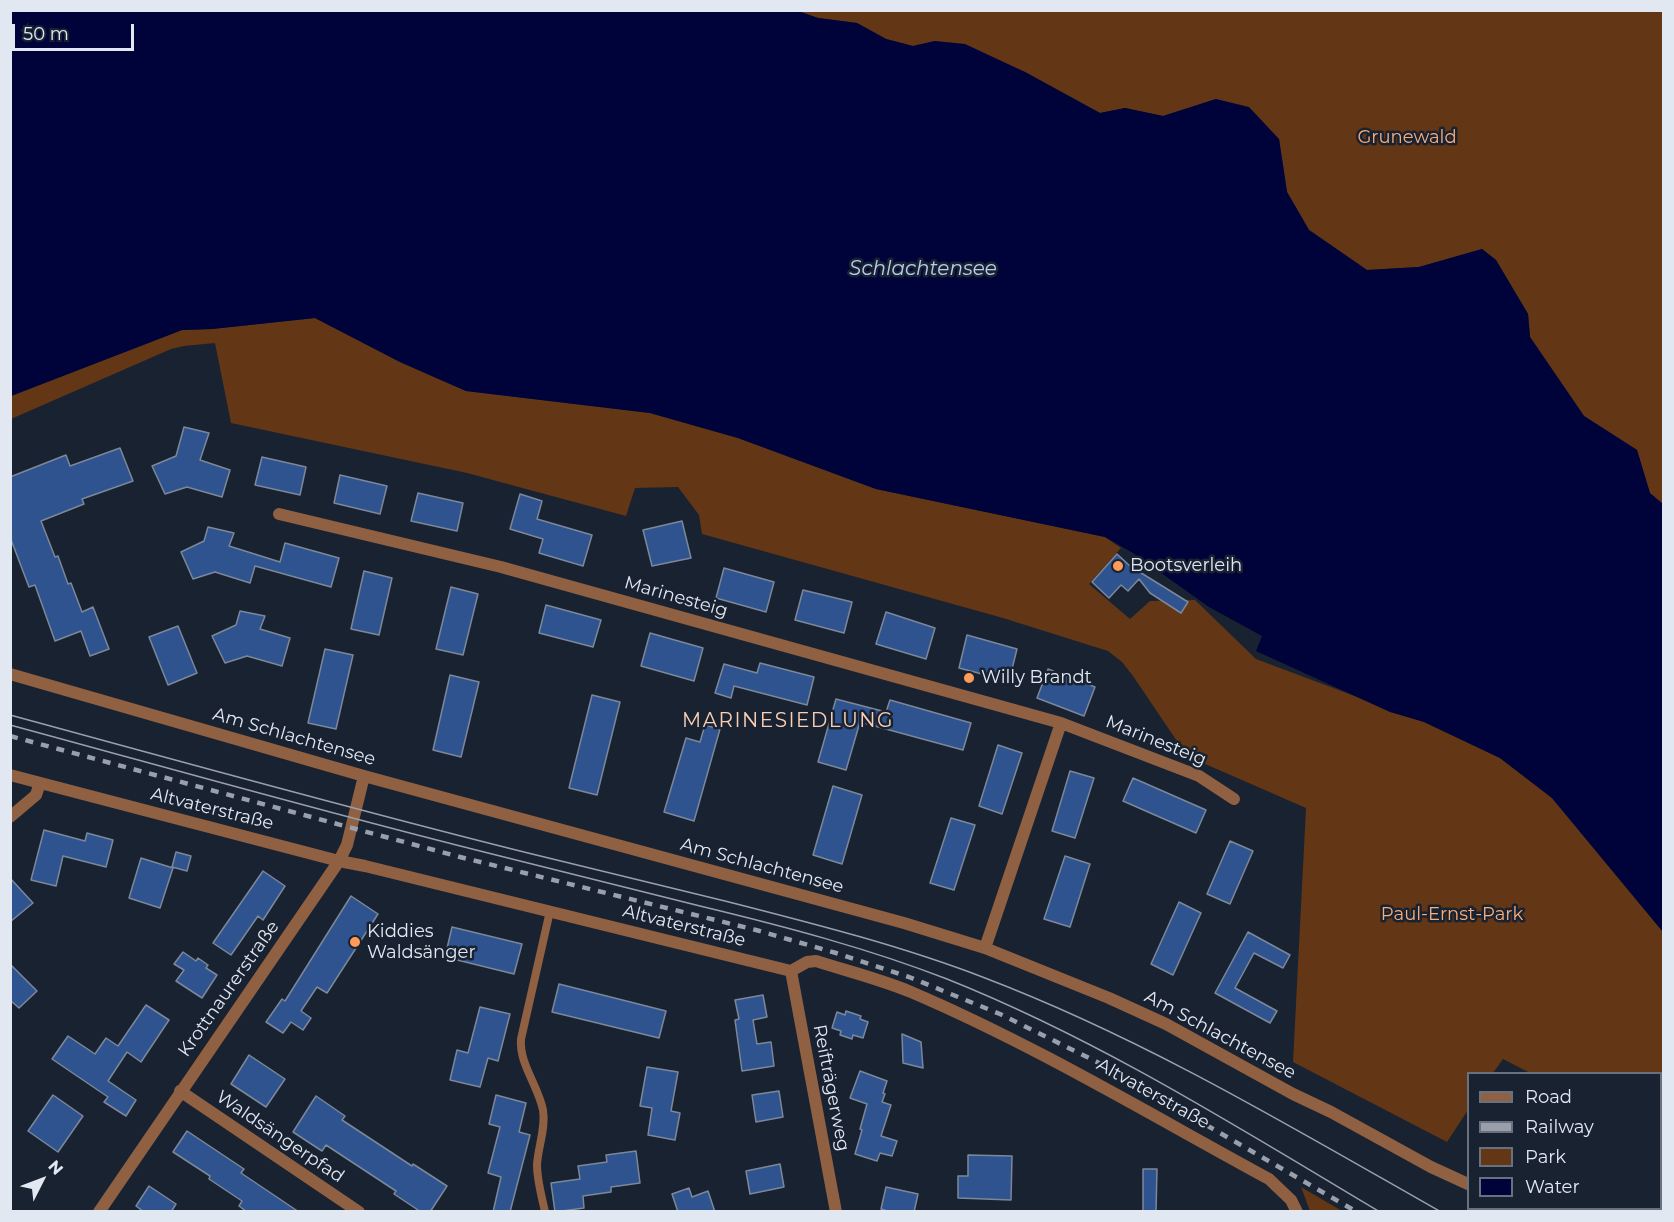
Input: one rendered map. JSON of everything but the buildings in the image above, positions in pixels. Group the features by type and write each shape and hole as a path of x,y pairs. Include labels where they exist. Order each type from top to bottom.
{"street":[{"name":"Marinesteig","path":"279,514 501,567 1060,723 1199,776 1234,800"},
{"name":"Am Schlachtensee","path":"10,674 364,777 894,920 985,948 1100,994 1166,1024 1293,1094 1467,1184"},
{"path":"985,948 1060,723"},
{"name":"Altvaterstraße","path":"10,775 339,861 791,971 807,962 816,961 908,991 993,1029 1073,1070 1269,1179 1291,1200 1297,1212"},
{"name":"Krottnaurerstraße","path":"99,1212 339,861 347,845 364,777"},
{"path":"10,818 36,795 40,783"},
{"name":"Reifträgerweg","path":"791,971 836,1212"},
{"name":"Waldsängerpfad","path":"180,1091 359,1212"}],"lane":[{"path":"545,1212 537,1175 544,1125 543,1111 520,1050 520,1039 550,911"}],"green space":[{"name":"Grunewald","path":"798,11 1663,11 1663,504 1650,494 1637,450 1584,416 1530,337 1528,314 1496,260 1482,249 1419,267 1367,270 1309,230 1287,192 1279,139 1216,99 1163,116 1125,108 1100,113 1025,72 935,41 913,46 886,39 857,23 818,18"},
{"name":"Paul-Ernst-Park","path":"315,318 400,362 466,391 650,413 738,438 876,489 1105,537 1121,548 1089,584 1130,619 1150,601 1195,600 1256,659 1424,722 1500,758 1552,798 1663,932 1663,1072 1528,1072 1503,1059 1494,1072 1467,1072 1467,1112 1447,1142 1293,1062 1306,808 1187,756 1133,676 1122,662 1108,651 1003,618 702,534 699,515 678,487 635,488 626,516 467,473 231,423 215,343 171,349 11,419 11,396 182,330"},
{"path":"1301,1187 1342,1211 1310,1211"}],"water":[{"name":"Schlachtensee","path":"11,10 798,11 818,18 857,23 886,39 913,46 935,41 965,44 1025,72 1100,113 1125,108 1163,116 1216,99 1249,107 1279,139 1287,192 1309,230 1367,270 1419,267 1482,249 1496,260 1528,314 1530,337 1584,416 1637,450 1650,493 1663,504 1663,932 1552,798 1500,758 1424,722 1390,712 1256,651 1262,636 1209,607 1133,553 1105,537 876,489 738,438 650,413 466,391 400,362 315,318 182,330 11,396"}],"tram line":[{"path":"10,715 398,820 794,919 954,966 1044,1002 1161,1057 1218,1086 1441,1212"},
{"path":"10,725 383,826 794,930 917,968 1004,1003 1114,1057 1221,1117 1380,1212"}],"railway":[{"path":"10,736 460,857 756,930 909,977 1000,1014 1097,1062 1357,1212"}],"place":[{"name":"Bootsverleih","path":"1118,566"},
{"name":"Willy Brandt","path":"969,678"},
{"name":"Kiddies Waldsänger","path":"355,942"}],"district":[{"name":"MARINESIEDLUNG","path":"788,721"}]}
